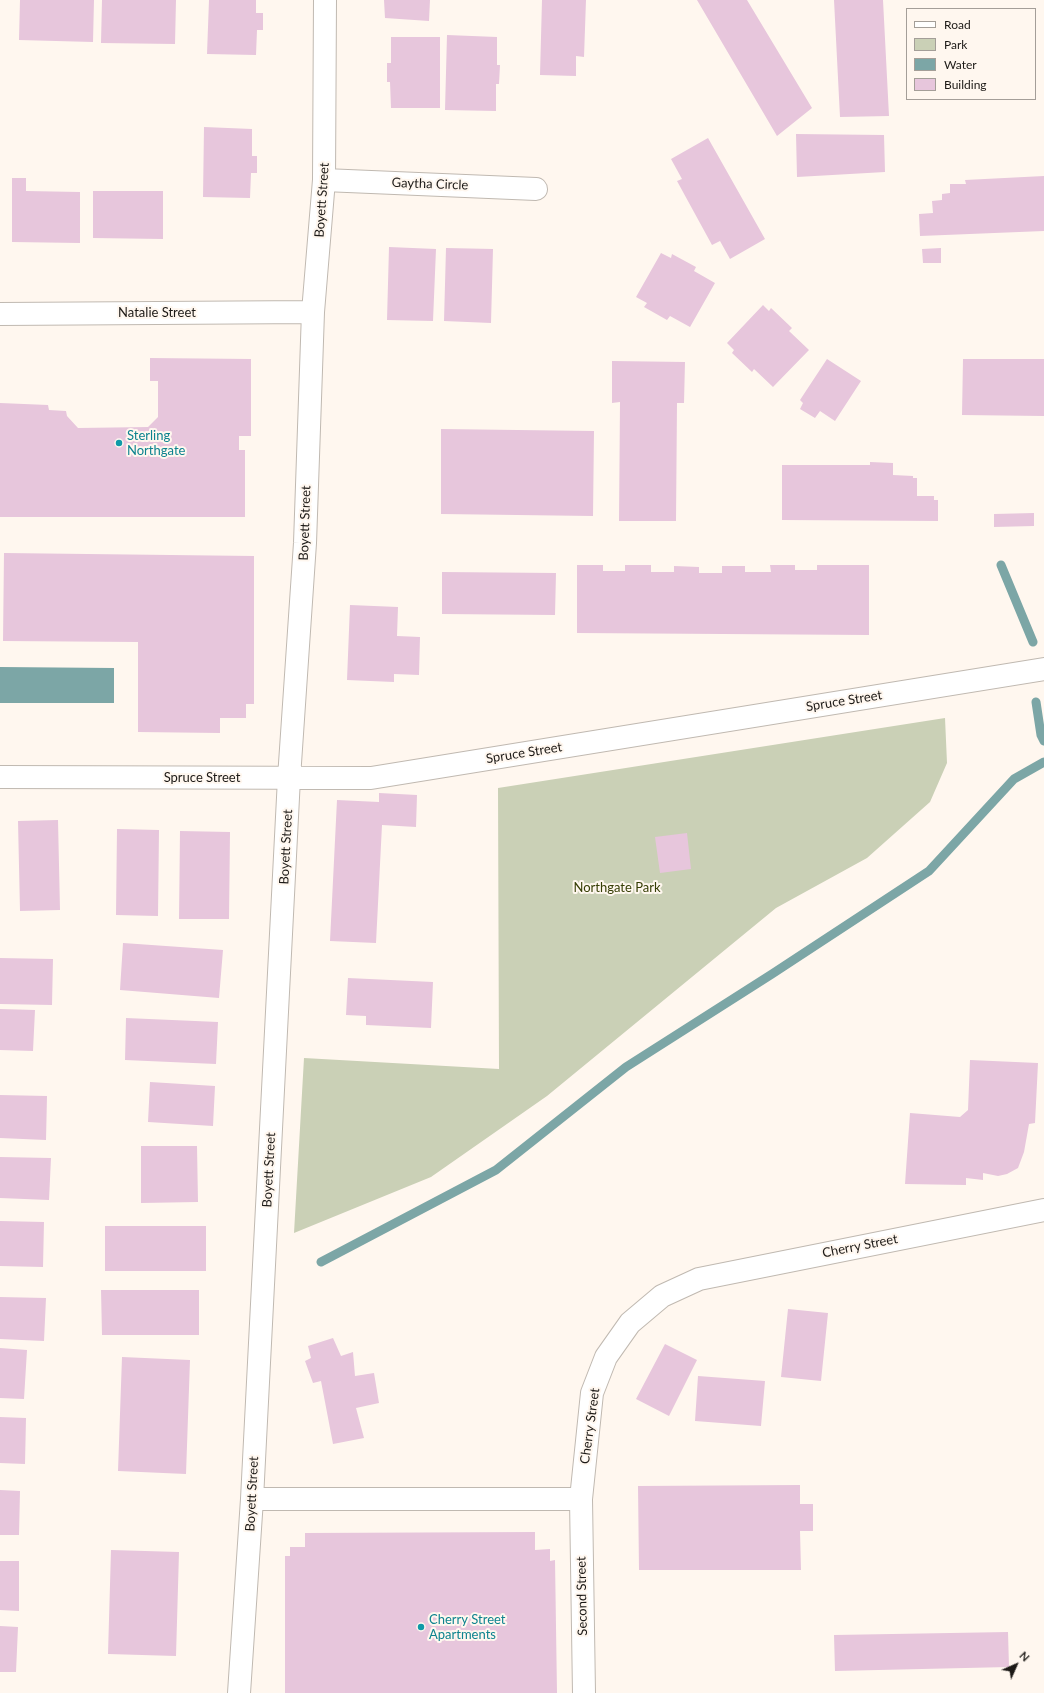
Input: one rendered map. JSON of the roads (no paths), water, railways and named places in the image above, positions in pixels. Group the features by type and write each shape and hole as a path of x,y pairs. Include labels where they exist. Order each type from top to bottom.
{"street":[{"name":"Boyett Street","path":"240,1693 252,1500 289,778 305,542 313,312 324,180 324,0"},
{"name":"Gaytha Circle","path":"324,180 536,189"},
{"name":"Natalie Street","path":"0,314 313,312"},
{"name":"Spruce Street","path":"0,777 371,778 1044,669"},
{"name":"Cherry Street","path":"581,1499 592,1393 606,1357 630,1323 662,1296 706,1278 1044,1210"},
{"path":"252,1500 581,1499"},
{"name":"Second Street","path":"581,1499 584,1693"}],"water":[{"path":"0,667 114,668 114,703 0,703"}],"waterway":[{"path":"1001,565 1033,642"},
{"path":"1036,702 1041,735 1044,741"},
{"path":"321,1262 496,1170 626,1067 772,974 929,871 1014,779 1044,762"}],"place":[{"name":"Sterling Northgate","path":"119,443"},
{"name":"Cherry Street Apartments","path":"421,1627"}],"park label":[{"name":"Northgate Park","path":"617,888"}]}
